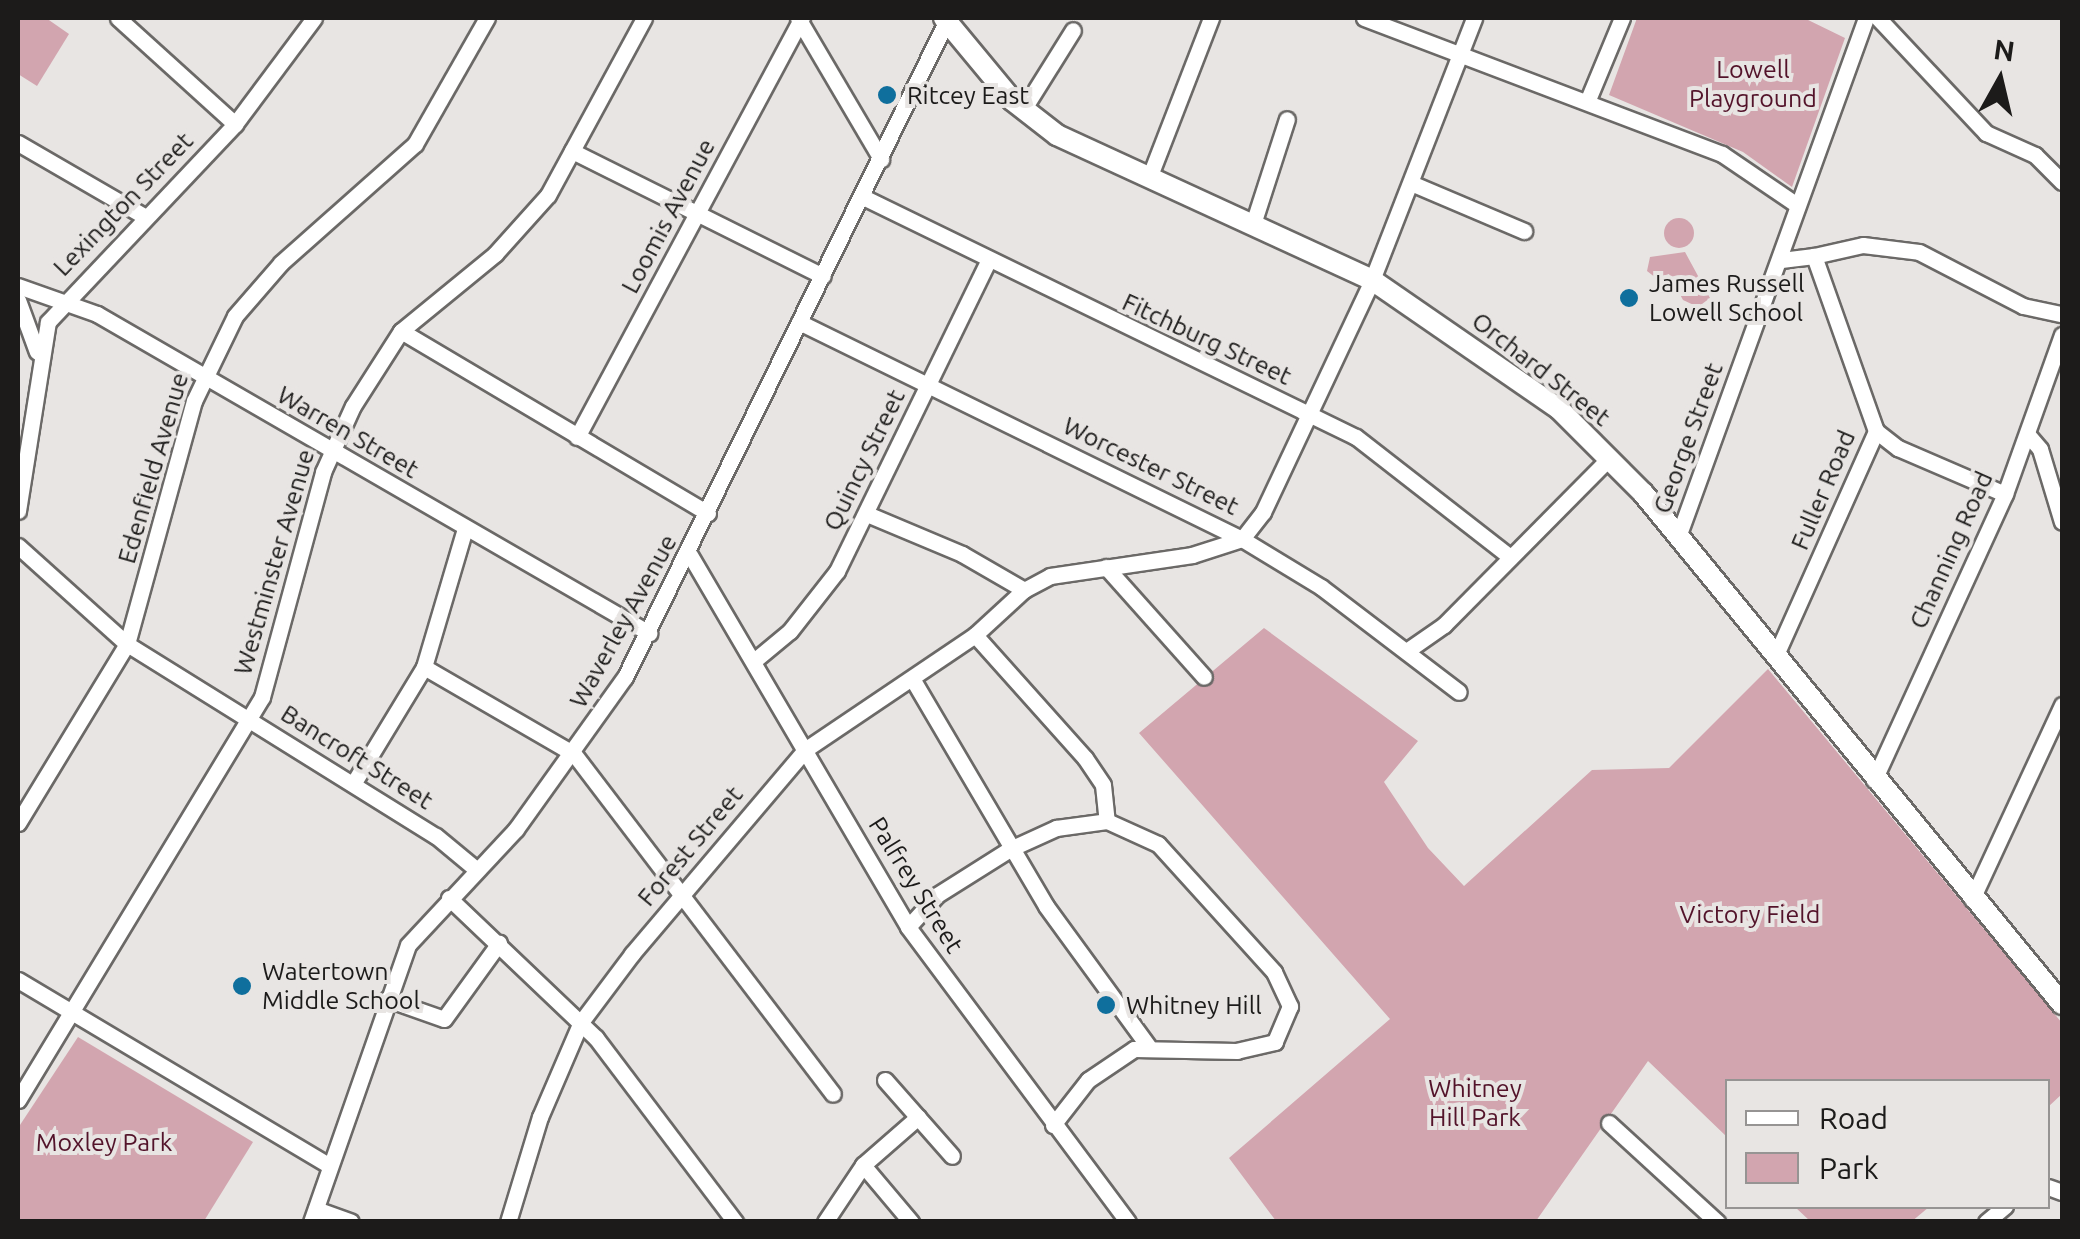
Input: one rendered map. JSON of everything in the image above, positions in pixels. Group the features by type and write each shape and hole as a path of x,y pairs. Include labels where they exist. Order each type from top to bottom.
{"main road":[{"name":"Orchard Street","path":"946,19 1022,110 1058,135 1372,280 1520,379 1610,456 2062,1004"}],"street":[{"path":"118,18 235,124"},
{"name":"Lexington Street","path":"18,511 45,327 62,303 235,124 314,18"},
{"name":"Edenfield Avenue","path":"18,823 127,644 204,376 256,289 415,144 488,18"},
{"name":"Westminster Avenue","path":"18,1100 249,720 268,681 330,452 401,331 526,225 572,151 644,18"},
{"path":"1150,178 1211,18"},
{"path":"1364,18 1722,154 1797,205"},
{"path":"867,514 962,554 1024,590 1050,576 1192,555 1242,540 1262,512 1372,280 1474,18"},
{"path":"1592,104 1622,18"},
{"name":"George Street","path":"1678,537 1866,18"},
{"path":"1878,18 1986,133 2035,154 2062,182"},
{"path":"800,19 881,160"},
{"name":"Loomis Avenue","path":"577,437 800,19"},
{"name":"Waverley Avenue","path":"314,1215 412,938 477,870 574,754 649,633 690,556 946,19"},
{"path":"1022,110 1073,30"},
{"path":"1253,224 1286,118"},
{"path":"18,143 144,216"},
{"path":"572,151 696,217 823,276"},
{"path":"1411,182 1524,230"},
{"name":"Fitchburg Street","path":"863,197 988,262 1310,414 1381,452 1510,556"},
{"path":"1781,260 1863,245 1919,252 2023,306 2062,314"},
{"name":"Fuller Road","path":"1775,658 1876,431 1814,256"},
{"name":"Quincy Street","path":"756,660 814,604 867,514 988,262"},
{"name":"Warren Street","path":"18,286 92,312 649,633"},
{"path":"18,300 39,360"},
{"name":"Worcester Street","path":"799,322 1242,540 1408,650 1459,692"},
{"path":"401,331 708,513"},
{"name":"Channing Road","path":"1874,780 2005,494 2062,335"},
{"path":"1876,431 1898,448 2005,494"},
{"path":"2028,435 2040,449 2062,522"},
{"path":"1408,650 1444,625 1610,456"},
{"path":"353,784 424,667 465,529"},
{"name":"Bancroft Street","path":"18,546 127,644 353,784 477,870"},
{"name":"Palfrey Street","path":"690,556 756,660 908,927 1128,1222"},
{"path":"1106,567 1204,678"},
{"name":"Forest Street","path":"508,1222 540,1117 581,1022 680,898 806,749 975,635 1024,590"},
{"path":"975,635 1085,758 1103,785 1106,820"},
{"path":"424,667 574,754 832,1094"},
{"path":"912,680 1010,849 1148,1046"},
{"path":"1972,899 2062,705"},
{"path":"908,927 938,894 1010,849 1056,828 1106,820 1158,844 1274,972 1290,1006 1283,1031 1260,1048 1148,1046 1099,1071 1054,1125"},
{"path":"449,898 581,1022 736,1222"},
{"path":"388,998 444,1019 499,943"},
{"path":"18,980 330,1166"},
{"path":"885,1080 952,1156"},
{"path":"825,1222 862,1165 918,1118"},
{"path":"1609,1123 1716,1222"},
{"path":"862,1165 911,1222"},
{"path":"314,1215 351,1222"}],"green space":[{"path":"18,18 46,18 69,34 37,86 18,74"},
{"name":"Lowell Playground","path":"1637,18 1804,18 1845,38 1792,187 1743,152 1609,95"},
{"path":"1679,218 1689,223 1694,233 1689,243 1679,248 1669,243 1664,233 1669,223"},
{"path":"1685,252 1710,298 1698,307 1683,300 1669,274 1656,278 1647,271 1650,257"},
{"path":"1264,628 1418,741 1384,782 1428,848 1464,886 1592,770 1669,768 1768,669 2062,1023 2062,1094 2050,1105 2050,1079 1725,1079 1725,1135 1648,1061 1536,1221 1276,1221 1229,1158 1390,1019 1139,733"},
{"name":"Moxley Park","path":"78,1037 253,1142 204,1221 18,1221 18,1128"},
{"path":"1797,1209 1927,1209 1911,1222 1810,1221"}],"place":[{"name":"Ritcey East","path":"887,95"},
{"name":"James Russell Lowell School","path":"1629,298"},
{"name":"Watertown Middle School","path":"242,986"},
{"name":"Whitney Hill","path":"1106,1005"}],"park label":[{"name":"Victory Field","path":"1750,914"},
{"name":"Whitney Hill Park","path":"1475,1104"}]}
